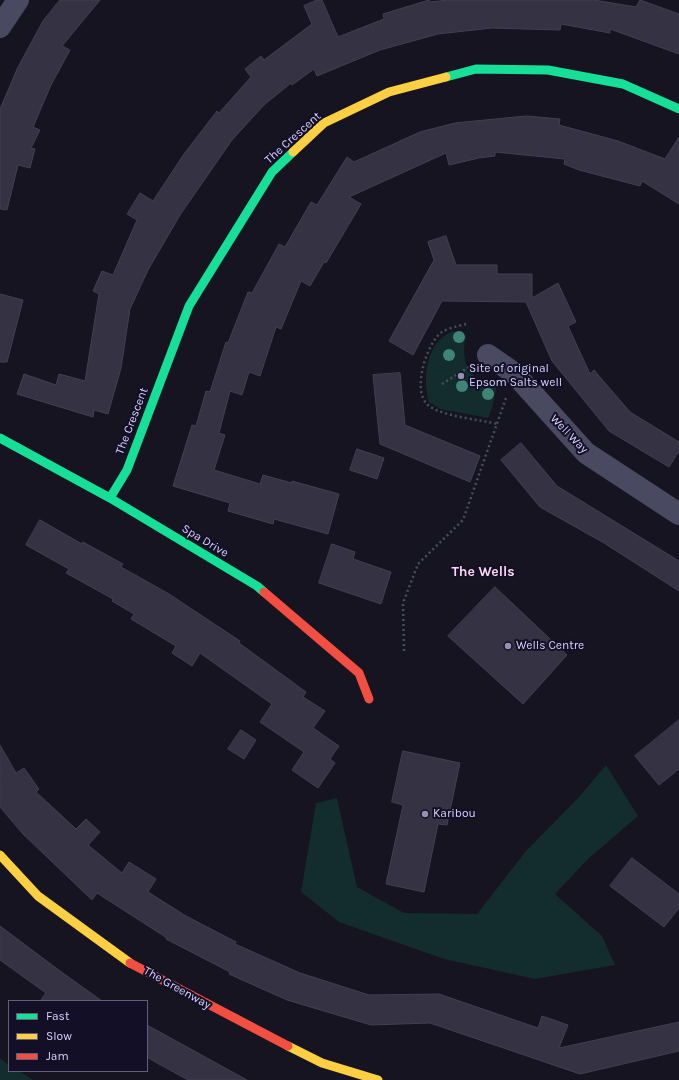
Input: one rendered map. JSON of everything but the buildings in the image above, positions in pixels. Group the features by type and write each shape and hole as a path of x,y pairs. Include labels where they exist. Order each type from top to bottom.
{"street":[{"path":"0,27 18,0"},
{"name":"The Crescent","path":"110,498 127,470 189,306 272,172 324,123 389,92 476,69 548,70 623,84 679,109"},
{"name":"Well Way","path":"488,355 514,373 586,453 679,514"},
{"name":"Spa Drive","path":"0,438 110,498 257,586 359,673 370,699"},
{"name":"The Greenway","path":"0,855 38,896 130,962 225,1014 322,1063 378,1080"}],"path":[{"path":"466,324 441,333 425,357 420,388 426,404 438,412 498,424"},
{"path":"442,384 488,355"},
{"path":"404,651 403,603 418,564 462,520 498,424 514,373"}],"green space":[{"path":"453,331 466,336 464,354 468,369 473,375 488,381 498,381 492,408 488,418 440,409 429,402 426,382 428,361 437,343 444,336"},
{"path":"606,765 638,816 589,858 555,894 602,936 615,965 535,979 444,959 339,922 301,892 316,803 337,798 357,887 404,913 477,914 526,851 579,797"},
{"path":"0,1058 8,1064 8,1072 21,1072 33,1080 0,1080"}],"traffic: fast":[{"path":"446,77 476,69 548,70 623,84 679,109"},
{"path":"110,498 127,470 189,306 272,172 293,152"},
{"path":"0,438 110,498 257,586 264,592"}],"traffic: slow":[{"path":"293,152 324,123 389,92 446,77"},
{"path":"0,855 38,896 130,963"},
{"path":"288,1046 322,1063 378,1080"}],"traffic: jam":[{"path":"264,592 359,673 369,699"},
{"path":"130,963 288,1046"}],"place":[{"name":"Site of original Epsom Salts well","path":"461,376"},
{"name":"Wells Centre","path":"508,646"},
{"name":"Karibou","path":"425,814"}],"district":[{"name":"The Wells","path":"483,572"}]}
